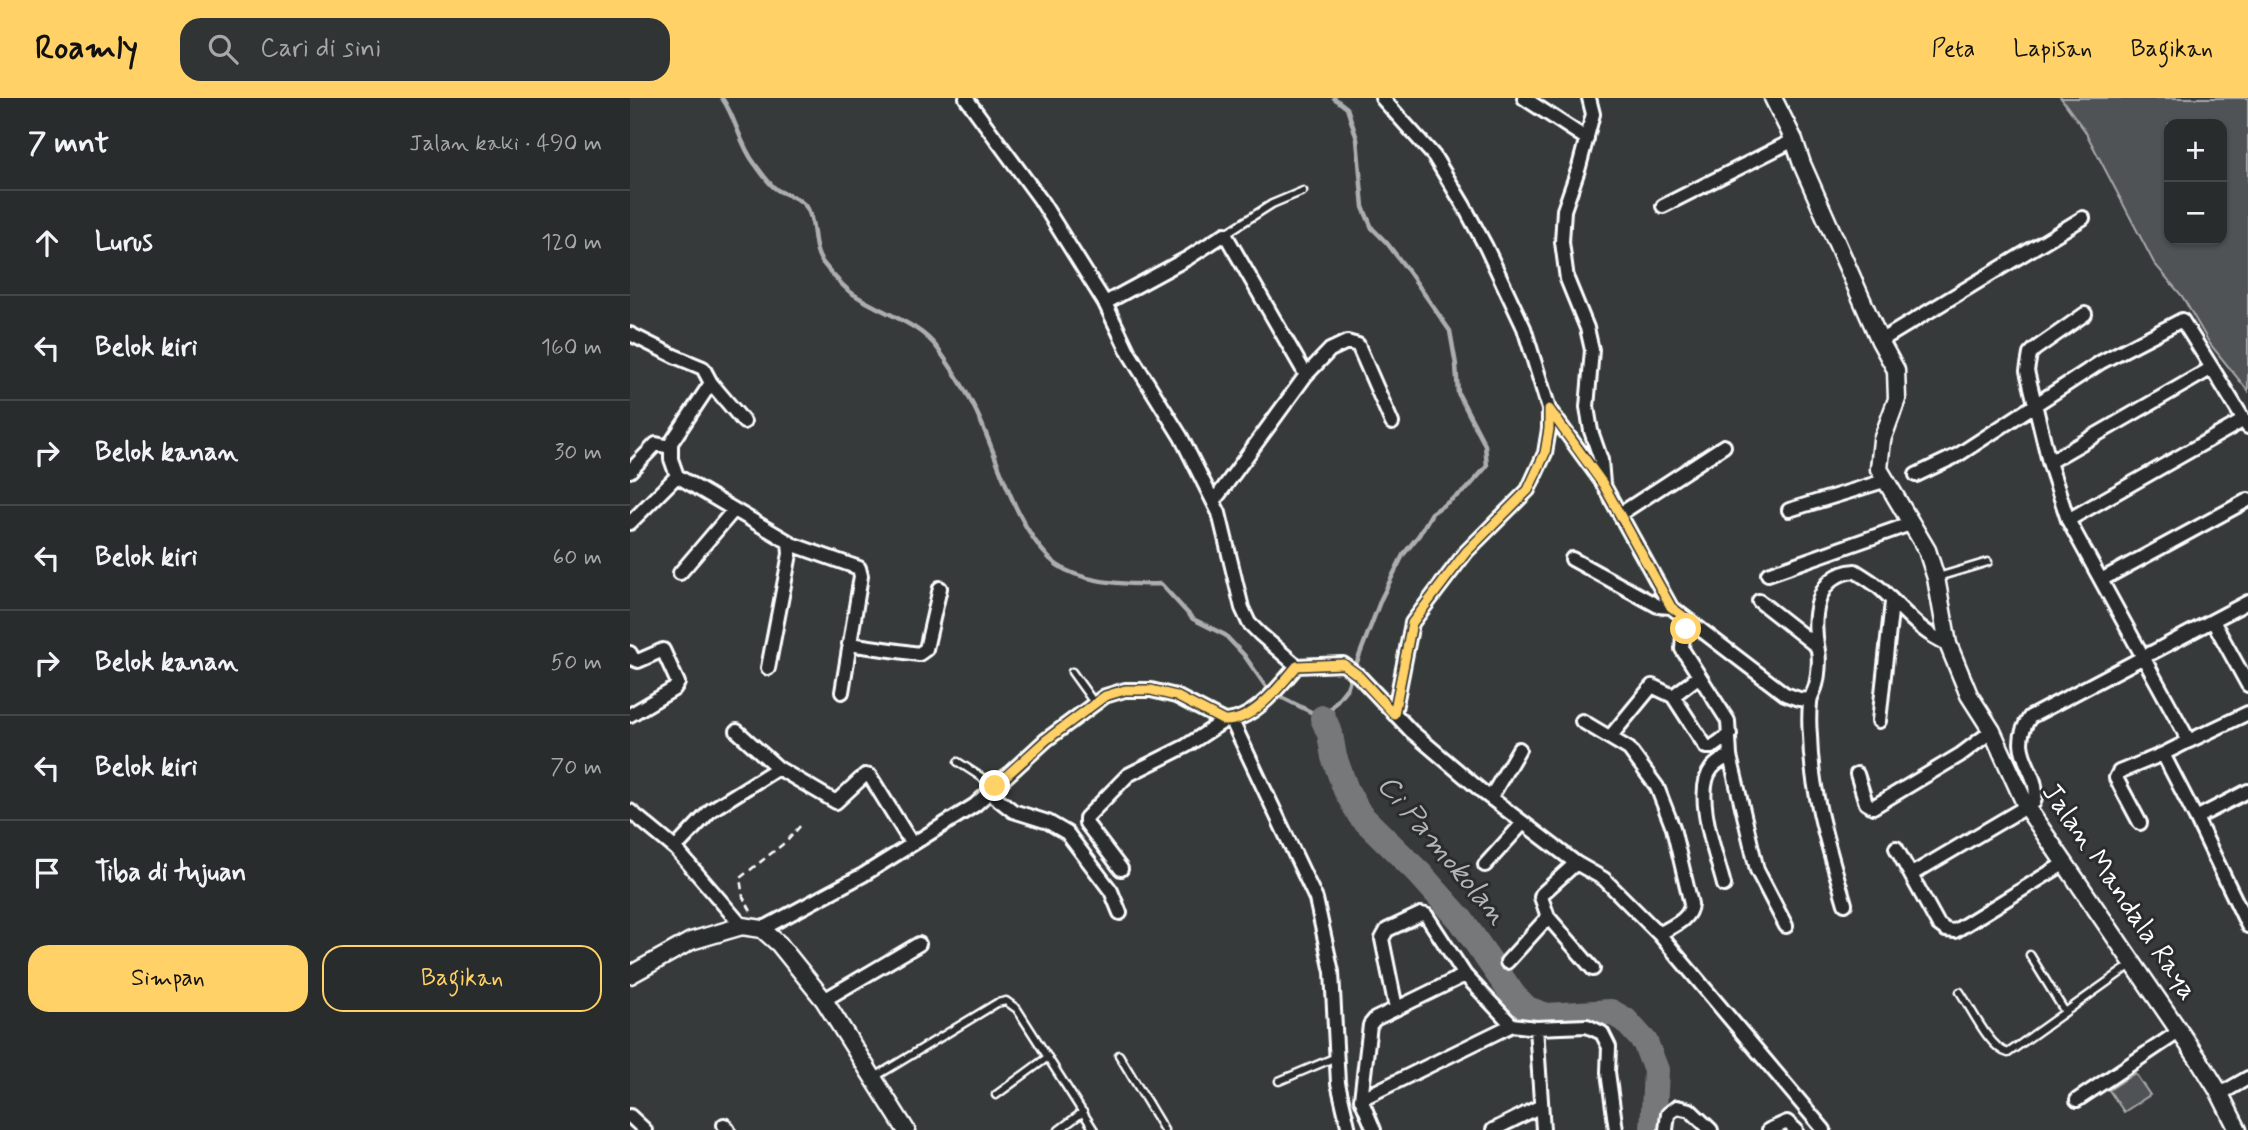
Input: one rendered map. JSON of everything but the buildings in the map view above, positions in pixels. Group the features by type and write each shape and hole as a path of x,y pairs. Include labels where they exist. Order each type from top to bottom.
{"street":[{"path":"966,98 1040,199 1105,303 1129,353 1181,437 1214,501 1227,542 1242,608 1249,623 1297,666 1343,664 1358,675 1394,714 1440,756 1576,863 1604,879 1659,934 1824,1130"},
{"path":"1382,98 1434,156 1481,237 1524,328 1549,409 1545,453 1528,490 1466,552 1412,623 1394,714"},
{"path":"1524,98 1587,139"},
{"path":"1589,98 1593,114 1564,210 1562,242 1567,279 1587,328 1592,350 1587,407 1591,431 1601,460 1603,484"},
{"name":"Jalan Mandala Raya","path":"1773,98 1794,140 1807,176 1880,341 1891,358 1898,382 1897,399 1880,447 1879,469 1927,550 1936,578 1948,644 1969,695 1992,732 2027,808 2180,1031 2220,1094 2238,1130"},
{"path":"1663,206 1794,140"},
{"path":"1880,341 2083,218"},
{"path":"1105,303 1188,258 1225,234 1306,375"},
{"path":"2085,314 2029,354 2027,372 2035,405 2049,462 2068,520 2189,741"},
{"path":"1916,475 1958,455 2101,362 2179,320 2246,424 2068,520"},
{"path":"630,334 703,368 711,383 744,422"},
{"path":"1214,501 1306,375 1330,350 1347,342 1359,345 1392,423"},
{"path":"2049,462 2212,368"},
{"path":"711,383 670,447 677,476 791,544 859,568 861,576 842,692"},
{"path":"1549,409 1603,484 1671,607 1785,694 1810,700"},
{"path":"630,471 656,444 670,447"},
{"path":"1620,514 1724,446"},
{"path":"630,523 677,476"},
{"path":"1789,510 1884,481"},
{"path":"2101,580 2248,500"},
{"path":"680,573 733,511"},
{"path":"1768,575 1910,524"},
{"path":"768,668 791,544"},
{"path":"1572,559 1658,606 1671,607"},
{"path":"1815,645 1816,607 1829,580 1855,571 1882,590 1931,637 1948,644"},
{"path":"849,644 923,653 940,588"},
{"path":"1759,601 1818,650 1816,686 1810,700 1810,739 1822,824 1845,904"},
{"path":"1879,721 1892,602"},
{"path":"1912,874 2034,802 2037,794 2022,752 2020,737 2031,716 2248,602"},
{"path":"2213,621 2248,685"},
{"path":"1691,622 1684,635 1682,649 1728,721 1730,756 1757,870 1786,926"},
{"path":"630,653 633,659 638,661 663,650 678,683 674,689 630,715"},
{"path":"1121,869 1086,823 1086,818 1128,775 1186,746 1270,695 1297,666"},
{"path":"1673,695 1698,677"},
{"path":"1610,737 1652,686 1673,695 1706,747 1712,747 1730,734"},
{"path":"762,929 863,875 975,805 1046,740 1105,696 1125,690 1151,690 1176,696 1228,721 1316,899 1332,972 1340,1097 1349,1130"},
{"path":"2140,823 2116,778 2119,772 2248,713"},
{"path":"1582,721 1634,754 1663,798 1674,828 1691,904 1686,918 1659,934"},
{"path":"737,731 778,768 836,802 865,775 870,776 912,844"},
{"path":"1857,774 1866,803 1873,807 1960,755 1992,732"},
{"path":"1491,797 1519,749"},
{"path":"2163,754 2244,903 2248,926"},
{"path":"1724,885 1705,811 1704,793 1705,781 1711,768 1730,756"},
{"path":"681,842 711,810 778,768"},
{"path":"992,789 1013,811 1048,822 1067,833 1111,891 1120,913"},
{"path":"2196,818 2248,791"},
{"path":"630,811 676,849 742,926"},
{"path":"1485,865 1523,823"},
{"path":"1896,848 1938,924 1955,932 2065,863"},
{"path":"1576,863 1541,897 1548,918 1593,969"},
{"path":"1396,1009 1382,939 1387,930 1421,914 1426,915 1465,975 1512,1025"},
{"path":"1507,962 1548,918"},
{"path":"630,975 691,941 742,926 762,929 779,944 824,1000 906,1130"},
{"path":"824,1000 919,944"},
{"path":"1374,1130 1361,1099 1370,1025 1465,975"},
{"path":"1361,1099 1512,1025 1536,1028 1587,1026 1602,1033 1609,1047 1608,1072 1616,1130"},
{"path":"1536,1028 1543,1130"},
{"path":"2077,1100 2180,1031"},
{"path":"2220,1094 2248,1078"},
{"path":"1493,1130 1541,1106"},
{"path":"1666,1130 1668,1114 1682,1108 1690,1110 1711,1130"},
{"path":"630,1116 645,1130"},
{"path":"1769,1130 1787,1122 1796,1130"}],"lane":[{"path":"1225,234 1272,204 1303,191"},
{"path":"1936,578 1988,562"},
{"path":"1072,672 1094,704"},
{"path":"958,762 992,789"},
{"path":"2030,956 2065,1012"},
{"path":"1960,992 1999,1051 2008,1053 2132,964"},
{"path":"874,1079 997,1003 1006,1001 1017,1009 1094,1130"},
{"path":"1119,1055 1164,1130"},
{"path":"996,1095 1048,1057"},
{"path":"1279,1081 1336,1057"},
{"path":"1059,1130 1083,1112"}],"path":[{"path":"762,929 743,897 740,878 786,841 801,825"}],"shaded area":[{"path":"2061,98 2248,98 2248,391 2210,344 2182,296 2154,263 2085,131"},
{"path":"2135,1073 2150,1095 2124,1112 2109,1090"}],"waterway":[{"path":"722,98 745,148 765,177 776,189 807,208 819,257 829,270 859,298 930,339 944,357 977,412 1018,512 1050,559 1073,574 1087,578 1118,583 1161,584 1193,619 1225,635 1244,655 1269,691 1323,718 1347,688 1381,599 1403,555 1432,513 1467,489 1487,466 1485,445 1458,393 1450,331 1409,272 1372,228 1363,207 1357,139 1347,108 1334,98"},
{"name":"Ci Pamokolan","path":"1323,718 1346,790 1360,815 1419,873 1461,920 1513,995 1527,1009 1547,1016 1611,1012 1625,1020 1645,1042 1656,1070 1653,1130"}],"route":[{"path":"995,786 1046,740 1105,696 1125,690 1151,690 1176,696 1224,721 1232,721 1266,700 1297,666 1343,664 1358,675 1394,714 1412,623 1466,552 1528,490 1545,453 1549,409 1603,484 1671,607 1691,622 1686,629"}]}
